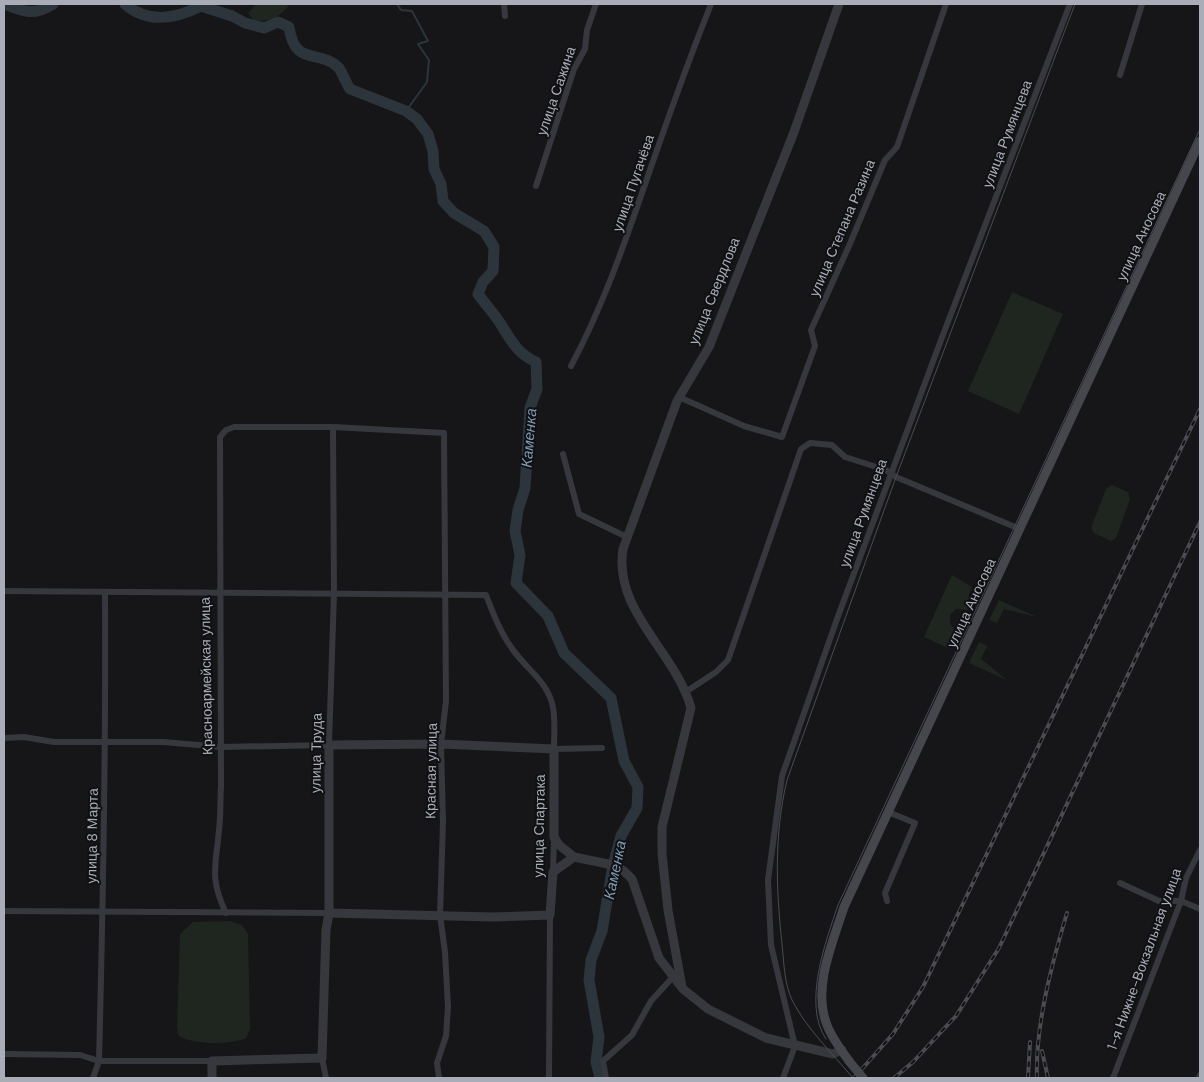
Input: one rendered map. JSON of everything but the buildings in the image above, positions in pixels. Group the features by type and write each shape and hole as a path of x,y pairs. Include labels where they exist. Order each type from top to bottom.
{"main road":[{"name":"улица Аносова","path":"864,1078 842,1050 825,1020 822,1007 824,981 830,949 844,907 1200,142"}],"street":[{"path":"504,4 505,16"},
{"name":"улица Сажина","path":"536,186 574,69 585,49 586,30 596,4"},
{"name":"улица Пугачёва","path":"571,366 611,283 639,207 677,92 711,4"},
{"name":"улица Свердлова","path":"686,691 631,602 623,583 620,565 627,537 679,397 709,347 794,132 839,4"},
{"name":"улица Степана Разина","path":"679,397 744,426 782,437 815,346 811,330 885,160 897,147 946,4"},
{"name":"улица Румянцева","path":"795,1046 771,945 768,913 768,880 777,800 782,776 891,473 1070,4"},
{"path":"1120,74 1142,4"},
{"name":"Красноармейская улица","path":"226,913 217,896 214,875 220,830 220,437 226,430 234,427 333,427"},
{"name":"Красная улица","path":"333,427 444,433 446,702 441,744 443,822 440,915 445,952 448,1007 446,1036 437,1063 439,1078"},
{"name":"улица Труда","path":"326,1078 322,1058 326,930 329,912 330,745 334,593 333,427"},
{"path":"683,989 668,910 662,854 662,827 691,708 686,691 716,672 728,660 801,449 810,443 832,445 846,457 886,470 1020,529"},
{"path":"563,454 579,514 627,537"},
{"path":"4,591 219,595 334,593 444,595"},
{"name":"улица 8 Марта","path":"93,1078 99,1061 103,913 106,741 105,592"},
{"name":"улица Спартака","path":"444,595 486,595 510,647 536,674 547,690 554,718 554,837 550,915 549,1078"},
{"path":"4,738 24,737 54,742 164,742 221,746 441,744 554,749 602,748"},
{"path":"887,901 885,893 914,823 888,812"},
{"path":"554,837 559,845 574,857 602,862 624,871 632,879 659,958 672,978 708,1009 776,1042 833,1054 842,1050"},
{"name":"1-я Нижне-Вокзальная улица","path":"1113,1078 1181,901 1186,878 1200,850"},
{"path":"553,872 574,857"},
{"path":"1120,882 1158,901 1181,901 1200,909"},
{"path":"4,911 103,913 329,912 492,917 550,915"},
{"path":"606,1078 603,1061 632,1035 651,1001 672,978"},
{"path":"783,1078 795,1046"},
{"path":"4,1054 80,1055 99,1061 212,1061 322,1058"},
{"path":"212,1061 212,1078"}],"shaded area":[{"path":"256,4 290,4 274,18 265,21 254,21 248,13"},
{"path":"1012,292 1063,314 1019,414 968,391"},
{"path":"1112,485 1128,492 1130,499 1116,538 1111,541 1094,533 1091,528 1106,489"},
{"path":"952,575 972,587 968,596 972,598 967,610 956,609 950,615 950,624 956,631 948,648 924,637"},
{"path":"999,600 1037,617 1004,609 997,623 989,620"},
{"path":"979,642 987,646 981,659 1007,680 969,663"},
{"path":"230,921 242,925 248,934 250,1029 246,1038 231,1042 212,1043 185,1039 179,1036 177,1028 180,934 193,922"}],"waterway":[{"name":"Каменка","path":"4,4 29,12 40,10 53,4"},
{"name":"Каменка","path":"125,4 143,15 152,17 181,14 201,6 232,16 245,23 264,28 278,22 289,27 292,40 297,48 302,53 324,59 339,68 350,89 406,111 417,119 428,134 433,151 434,169 441,184 443,201 454,213 484,231 494,247 493,271 483,282 478,294 516,347 524,355 536,362 537,389 530,408 525,488 518,510 515,531 520,555 516,583 548,616 564,653 611,698 624,761 638,787 637,808 621,836 613,865 602,931 591,960 589,980 599,1037 596,1062 600,1078"},
{"path":"397,4 401,10 412,11 428,41 418,44 429,60 427,82 406,111"}],"tram line":[{"path":"853,1078 805,1021 792,1000 787,987 780,923 777,862 780,821 787,780 896,477 1075,4"},
{"path":"826,1039 819,1025 816,991 818,972 838,905 1200,129"}],"railway":[{"path":"854,1078 893,1034 923,987 1200,409"},
{"path":"894,1078 913,1062 956,1016 999,948 1200,522"},
{"path":"1037,1078 1037,1058 1042,1016 1050,973 1067,913"},
{"path":"1028,1078 1030,1042"},
{"path":"1042,1051 1048,1078"}]}
